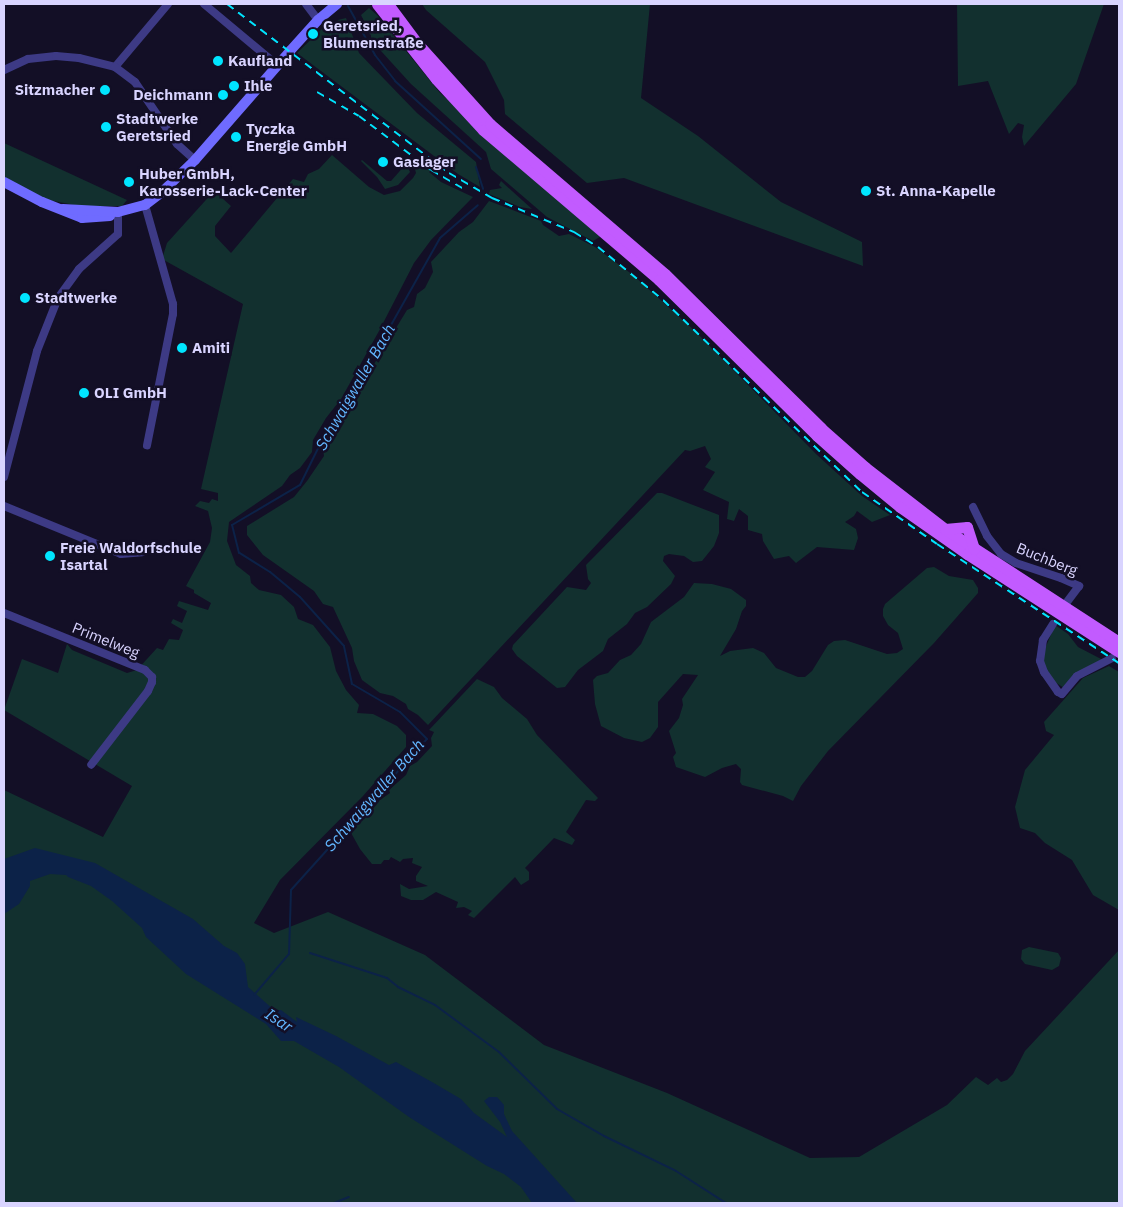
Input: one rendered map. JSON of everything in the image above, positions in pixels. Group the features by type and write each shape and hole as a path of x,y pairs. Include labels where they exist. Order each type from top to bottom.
{"main road":[{"path":"370,4 393,24"},
{"path":"377,4 436,79 483,130 659,280 817,436 853,468 900,506 967,554 1114,643"},
{"path":"388,4 422,49 490,124 665,274 828,435 907,501 945,529 1114,643 1117,655"},
{"path":"945,529 967,527 974,549"}],"street":[{"path":"115,67 168,4"},
{"path":"204,4 277,65"},
{"path":"306,4 318,20"},
{"path":"4,182 42,202 63,209 118,212 145,205 162,192 195,160 277,65 318,20 337,4"},
{"path":"4,70 28,59 56,56 73,57 115,67 135,82 177,144 195,160"},
{"path":"145,205 173,304 173,314 148,445"},
{"path":"4,477 37,351 58,298 79,269 118,234 118,212"},
{"path":"4,506 121,554 142,552"},
{"name":"Buchberg","path":"973,506 978,519 1000,554 1016,564 1061,578 1079,586 1067,602"},
{"path":"967,527 978,519"},
{"name":"Primelweg","path":"4,613 145,670 152,678 148,690 91,765"},
{"path":"1052,624 1043,640 1040,661 1044,672 1058,692 1062,694 1077,676 1117,655"}],"green space":[{"path":"422,4 650,4 641,98 698,136 781,202 862,242 863,266 624,178 587,183 505,114 504,100 485,62 426,10"},
{"path":"957,4 1104,4 1076,84 1024,146 1022,137 1024,125 1018,123 1009,134 988,81 958,86"},
{"path":"369,8 377,15 440,93 603,235 593,241 547,217 491,169 486,152 411,84 371,40 371,35 364,29 367,27 361,15"},
{"path":"346,18 359,53 417,113 476,162 480,187 458,174 297,53 327,24 333,28 338,20"},
{"path":"4,143 127,200 122,206 80,206 48,200 4,178"},
{"path":"332,155 369,187 384,195 400,191 413,178 416,173 414,159 431,170 429,172 441,182 473,197 431,240 414,263 341,399 326,418 313,440 312,452 300,468 290,475 282,486 229,522 227,541 236,565 250,576 251,583 259,590 281,595 294,607 298,619 313,625 330,647 336,671 346,690 359,705 357,713 373,714 397,726 406,735 406,747 363,796 280,880 254,923 274,933 328,912 425,955 544,1045 667,1093 810,1158 859,1157 947,1105 976,1077 988,1085 997,1078 1001,1082 1007,1080 1013,1074 1025,1051 1119,950 1119,1203 4,1203 4,790 103,837 132,786 4,710 22,659 58,673 67,644 72,650 127,673 137,670 157,648 163,650 169,639 179,640 183,630 171,623 173,619 182,623 187,611 177,606 179,601 208,610 211,603 186,586 210,542 212,528 208,511 195,506 200,501 209,503 212,499 218,501 218,493 201,489 243,304 162,259 167,243 214,191 231,206 215,226 215,236 231,253 293,179 304,182 308,174 319,169"},
{"path":"362,160 387,181 391,181 406,164 410,172 398,185 385,189"},
{"path":"501,181 532,209 520,207 489,194 490,190 502,188 499,185"},
{"path":"489,201 541,221 543,225 559,236 569,234 595,247 633,275 695,331 816,454 862,496 890,515 872,522 857,511 854,516 845,522 856,529 858,538 854,550 817,547 796,563 789,556 774,559 763,541 762,534 748,530 748,516 739,509 734,521 727,519 729,502 703,490 715,472 705,467 711,459 705,446 690,451 685,450 428,725 418,715 408,709 406,704 393,696 380,693 362,680 354,661 352,648 333,607 323,604 314,591 263,555 247,535 247,526 294,497 307,481 324,456 323,448 407,310 414,307 417,294 425,288 433,272 431,262 459,232 473,222"},
{"path":"657,493 662,493 719,515 719,533 714,546 702,561 693,562 684,556 669,554 664,556 663,561 675,576 671,584 647,607 635,613 627,624 608,639 603,651 578,670 565,687 557,688 517,656 512,649 513,645 567,587 586,590 591,583 588,579 586,565"},
{"path":"934,567 949,576 973,580 978,588 978,593 934,643 828,751 801,786 793,801 783,796 742,785 740,782 741,769 736,764 722,768 705,777 676,767 673,757 676,753 669,731 679,718 683,705 682,699 698,675 683,674 658,702 658,727 650,738 642,742 624,738 601,726 595,704 593,680 597,676 608,673 620,660 631,655 641,644 651,622 684,597 694,583 712,584 731,589 746,600 746,606 742,611 736,629 720,656 730,651 753,648 764,653 776,668 798,677 805,677 812,671 828,645 834,641 845,640 887,654 897,653 903,649 898,633 888,625 883,616 883,609 885,604 927,568"},
{"path":"1055,625 1068,634 1078,647 1103,660 1064,688 1052,680 1045,669 1042,656"},
{"path":"1109,666 1119,672 1119,910 1093,895 1072,860 1045,843 1035,833 1020,828 1015,807 1025,770 1054,735 1046,731 1044,722 1083,678"},
{"path":"477,679 494,687 502,698 527,719 537,735 598,798 595,801 586,800 566,832 575,840 572,845 554,838 525,868 529,872 529,880 521,885 515,877 474,918 468,915 472,911 464,907 456,908 458,902 436,892 423,900 411,900 401,896 400,884 409,889 428,886 416,881 416,876 422,867 412,863 413,858 403,859 400,862 391,857 389,860 384,860 381,864 372,864 360,849 350,831 380,800 390,793 389,790 406,775 410,766 417,762 432,746 431,738 434,732 429,730"},
{"path":"1029,947 1058,953 1061,958 1059,966 1052,970 1025,964 1021,959 1022,950"}],"water":[{"name":"Isar","path":"35,848 95,863 193,919 224,946 237,953 245,964 248,987 274,1010 281,1010 297,1022 296,1017 336,1036 389,1065 396,1062 461,1099 474,1113 507,1137 500,1122 484,1101 489,1097 497,1097 504,1105 504,1114 512,1131 577,1203 532,1203 521,1187 504,1174 487,1166 409,1117 339,1067 294,1041 281,1041 266,1024 186,974 146,937 142,928 112,901 91,886 66,875 50,874 30,881 30,886 19,904 4,914 4,859"}],"waterway":[{"name":"Schwaigwaller Bach","path":"348,6 375,55 395,81 481,159"},
{"name":"Schwaigwaller Bach","path":"476,167 483,189"},
{"name":"Schwaigwaller Bach","path":"254,995 289,954 291,890 427,739 400,712 352,684 344,646 300,597 270,572 239,553 232,525 300,485 333,418 382,341 440,238 478,205"},
{"path":"310,953 387,978 398,987 435,1005 499,1052 557,1109 604,1136 676,1171 726,1203"},
{"path":"334,1203 349,1197"}],"railway":[{"path":"227,4 449,173 492,198 574,232 598,247 663,300 862,492 937,544 1119,663"},
{"path":"317,92 359,116 431,170 465,190"}],"place":[{"name":"Geretsried, Blumenstraße","path":"313,34"},
{"name":"Kaufland","path":"218,61"},
{"name":"Ihle","path":"234,86"},
{"name":"Sitzmacher","path":"105,90"},
{"name":"Deichmann","path":"223,95"},
{"name":"Stadtwerke Geretsried","path":"106,127"},
{"name":"Tyczka Energie GmbH","path":"236,137"},
{"name":"Gaslager","path":"383,162"},
{"name":"Huber GmbH, Karosserie-Lack-Center","path":"129,182"},
{"name":"St. Anna-Kapelle","path":"866,191"},
{"name":"Stadtwerke","path":"25,298"},
{"name":"Amiti","path":"182,348"},
{"name":"OLI GmbH","path":"84,393"},
{"name":"Freie Waldorfschule Isartal","path":"50,556"}]}
